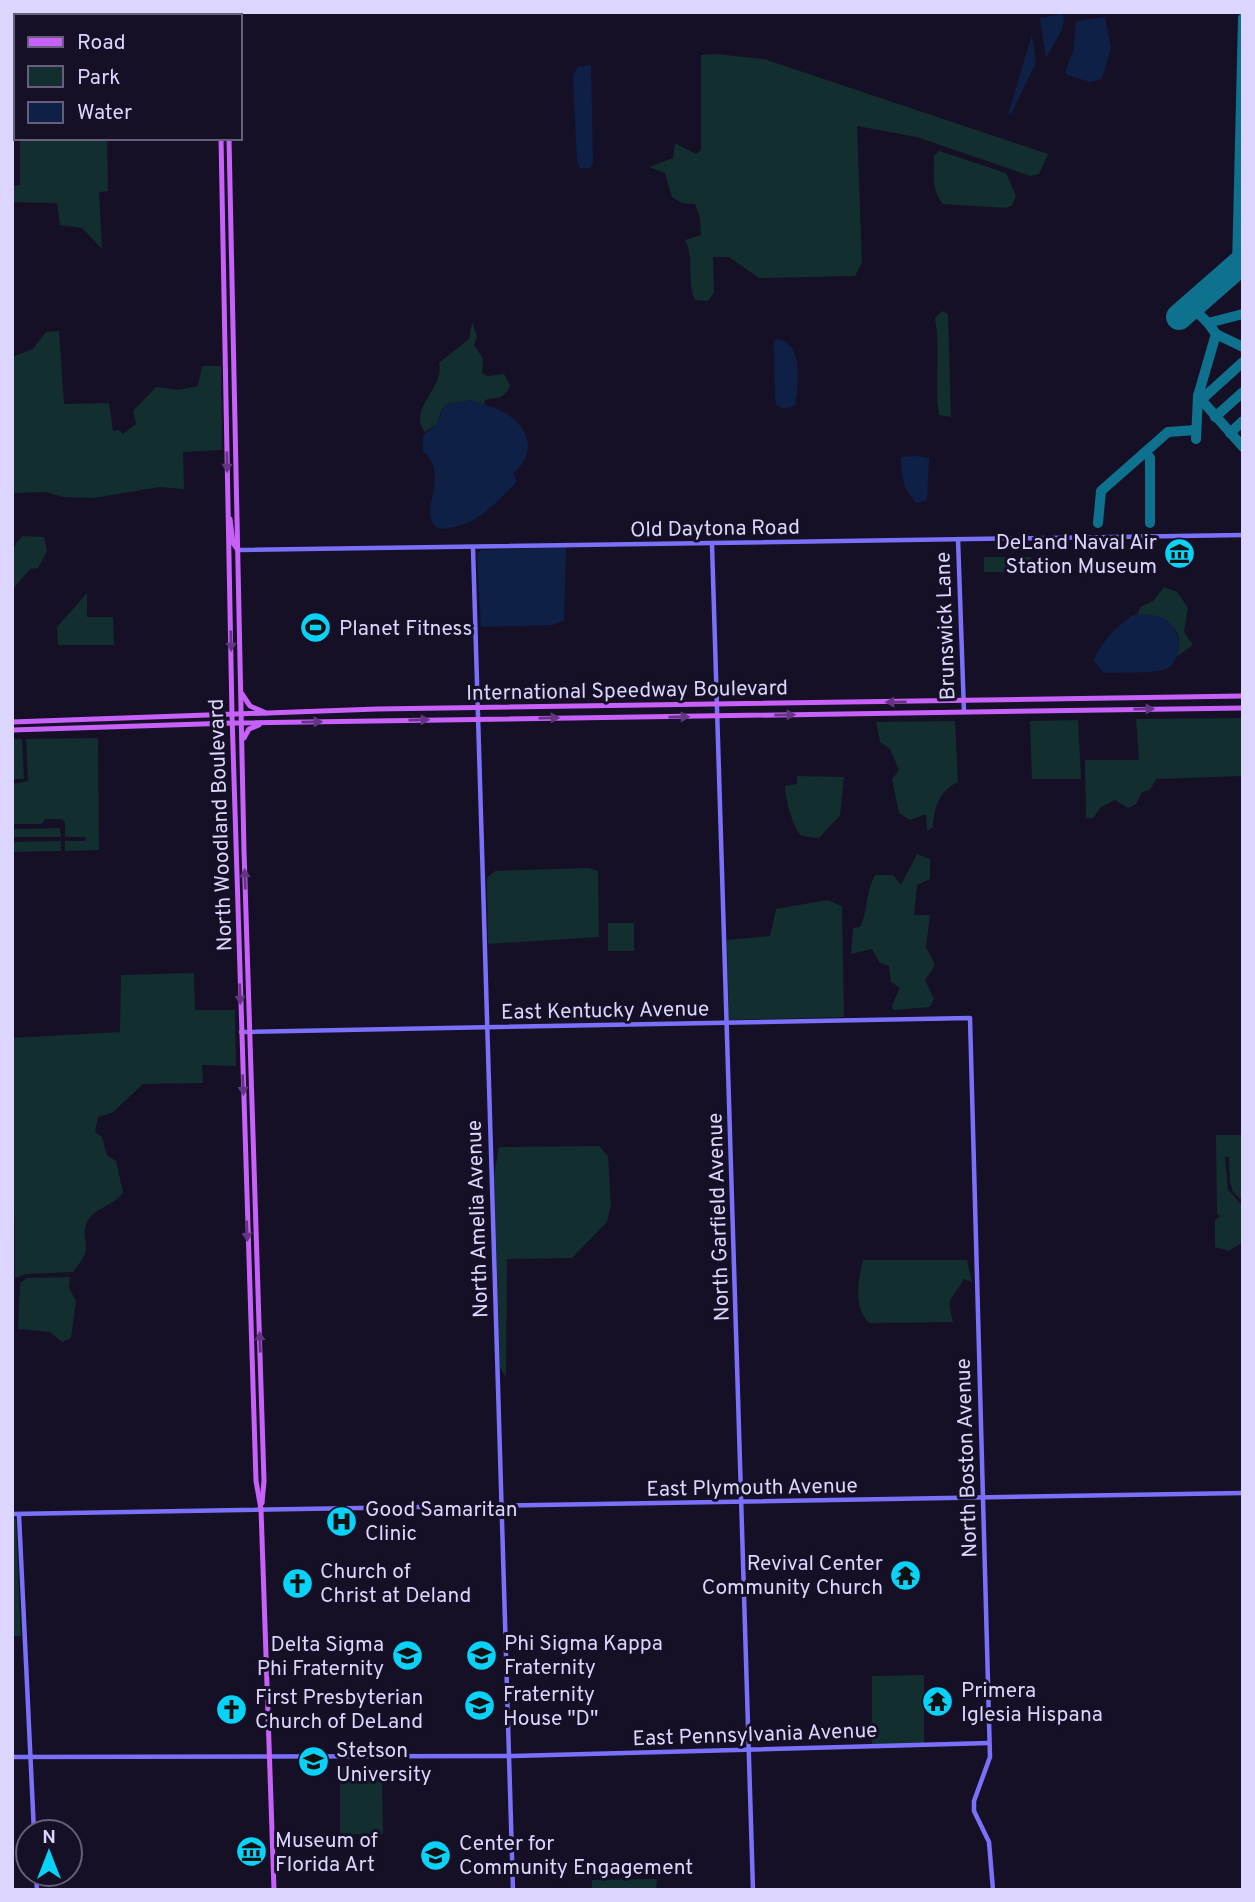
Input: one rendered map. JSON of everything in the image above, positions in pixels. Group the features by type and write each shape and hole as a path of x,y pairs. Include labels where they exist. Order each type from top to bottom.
{"main road":[{"name":"North Woodland Boulevard","path":"221,140 241,1032 256,1481 261,1509"},
{"name":"North Woodland Boulevard","path":"229,140 241,715 264,1481 261,1509 274,1890"},
{"path":"227,413 234,430"},
{"path":"227,432 235,443"},
{"path":"228,510 233,543 238,550"},
{"path":"229,548 238,561"},
{"path":"230,594 239,612"},
{"path":"241,690 250,706 269,714"},
{"name":"International Speedway Boulevard","path":"12,722 377,709 1243,696"},
{"path":"1065,710 1075,706 1081,699"},
{"path":"1082,710 1098,699"},
{"path":"581,718 597,706"},
{"path":"600,718 602,711 612,706"},
{"name":"International Speedway Boulevard","path":"12,730 233,723 1243,708"},
{"path":"360,721 377,709"},
{"path":"196,716 196,724"},
{"path":"148,718 152,725"},
{"path":"108,726 110,719"},
{"path":"54,721 54,728"},
{"path":"242,744 249,729 264,723"}],"street":[{"name":"Old Daytona Road","path":"238,550 1243,535"},
{"name":"Brunswick Lane","path":"958,539 964,712"},
{"name":"North Garfield Avenue","path":"712,544 753,1890"},
{"name":"North Amelia Avenue","path":"473,548 513,1890"},
{"name":"East Kentucky Avenue","path":"241,1032 970,1018"},
{"name":"North Boston Avenue","path":"970,1018 985,1498 989,1743 988,1769 974,1801 974,1811 989,1842 993,1890"},
{"name":"East Plymouth Avenue","path":"12,1514 1243,1493"},
{"path":"19,1514 33,1818"},
{"name":"East Pennsylvania Avenue","path":"12,1757 508,1756 989,1743"}],"green space":[{"path":"12,12 214,12 14,14 12,68"},
{"path":"701,55 764,59 1048,154 1039,174 1030,176 917,137 857,126 862,263 855,276 759,278 729,257 713,257 714,293 708,301 695,300 691,285 690,255 685,240 701,235 700,218 695,204 682,203 672,197 665,173 649,167 673,158 675,143 696,154 701,150"},
{"path":"20,140 107,140 108,191 99,192 102,249 82,228 60,225 57,203 12,202 12,186 20,185"},
{"path":"939,151 1006,173 1016,196 1012,205 1006,208 943,204 934,181 934,156"},
{"path":"942,311 948,314 951,417 939,415 935,318"},
{"path":"472,322 477,336 474,345 483,359 482,373 488,376 504,374 510,385 508,390 497,398 485,400 484,405 470,400 442,409 437,424 425,432 420,415 437,381 439,363 469,339"},
{"path":"59,331 64,404 109,403 113,431 118,430 123,434 136,424 133,411 156,387 179,390 198,386 202,366 221,366 222,450 183,452 184,489 159,487 94,498 63,497 46,492 12,493 12,357 33,349 46,332"},
{"path":"23,536 44,537 47,551 38,568 30,569 12,590 12,553"},
{"path":"984,557 1031,557 1032,572 984,572"},
{"path":"1164,587 1177,592 1188,608 1184,632 1193,645 1175,658 1179,638 1172,625 1138,614 1140,607 1153,601"},
{"path":"87,593 87,617 113,617 114,645 58,645 57,627"},
{"path":"1243,718 1243,776 1156,779 1150,790 1142,792 1136,804 1128,808 1115,800 1101,807 1093,818 1086,818 1085,760 1139,760 1136,719"},
{"path":"1078,720 1081,779 1032,779 1030,721"},
{"path":"955,721 958,782 942,795 936,806 933,827 927,831 926,814 910,820 899,813 892,779 899,770 890,749 880,742 876,722"},
{"path":"98,738 99,850 65,851 65,841 85,841 86,837 65,837 65,822 61,819 45,819 42,824 12,824 12,784 28,781 26,739"},
{"path":"12,739 22,739 24,779 12,779"},
{"path":"797,776 844,777 840,815 819,838 801,835 793,820 785,786 797,784"},
{"path":"60,828 61,837 12,837 12,829"},
{"path":"61,841 61,851 12,852 12,842"},
{"path":"917,854 930,859 930,879 917,885 914,915 930,915 926,947 935,965 925,980 934,999 930,1007 893,1010 892,1005 900,988 891,982 889,966 880,963 872,949 851,954 853,928 860,927 863,921 875,875 893,875 901,885"},
{"path":"588,868 598,871 599,937 488,944 487,878 495,871"},
{"path":"827,900 842,906 844,1017 729,1020 727,940 770,936 776,909"},
{"path":"608,923 634,923 634,951 608,951"},
{"path":"194,973 195,1010 235,1010 236,1066 202,1065 203,1083 143,1084 112,1113 98,1117 95,1132 102,1137 107,1155 116,1161 123,1192 89,1219 85,1230 85,1252 73,1272 27,1274 15,1278 12,1038 120,1032 121,975"},
{"path":"1216,1135 1243,1135 1243,1201 1233,1192 1229,1157 1225,1157 1228,1190 1243,1206 1243,1242 1229,1251 1215,1247 1215,1220 1221,1216 1217,1214"},
{"path":"599,1146 608,1156 611,1205 607,1222 572,1258 507,1259 506,1377 500,1368 494,1175 499,1147"},
{"path":"863,1260 967,1260 972,1282 964,1279 951,1299 953,1322 869,1323 859,1301 858,1285"},
{"path":"70,1277 69,1288 76,1301 71,1338 62,1342 50,1332 18,1329 20,1283 27,1278"},
{"path":"16,1519 21,1636 12,1636 12,1520"},
{"path":"924,1675 924,1744 872,1744 872,1676"},
{"path":"340,1768 382,1768 383,1834 340,1834"},
{"path":"657,1879 656,1890 592,1890 592,1880"}],"water":[{"path":"1061,14 1064,17 1063,27 1046,58 1040,18"},
{"path":"1105,17 1111,48 1102,79 1090,82 1067,75 1065,72 1073,52 1076,21"},
{"path":"1032,35 1036,63 1011,114 1008,115"},
{"path":"591,65 593,163 590,168 580,168 577,161 573,76 578,67"},
{"path":"778,339 792,348 797,366 795,405 784,409 776,405 775,396 774,341"},
{"path":"470,400 507,414 515,420 526,435 528,451 513,473 517,482 492,506 465,524 442,529 434,524 430,516 435,472 431,461 423,452 423,438 436,425 446,404"},
{"path":"901,457 929,458 929,461 927,500 916,503 904,482"},
{"path":"566,547 564,620 553,625 481,627 477,554 481,550"},
{"path":"1136,614 1160,617 1174,627 1179,641 1177,656 1168,668 1163,670 1104,673 1094,661 1096,655 1111,634"}],"taxiway":[{"path":"1237,266 1243,18"},
{"path":"1191,306 1208,323 1243,314"},
{"path":"1196,439 1198,396 1216,334 1208,323"},
{"path":"1216,334 1243,347"},
{"path":"1201,400 1243,362"},
{"path":"1215,417 1243,392"},
{"path":"1198,396 1243,447"},
{"path":"1230,433 1243,421"},
{"path":"1098,523 1101,491 1168,432 1196,430"},
{"path":"1145,452 1150,458 1150,523"}],"runway":[{"path":"1179,317 1243,261"}],"place":[{"name":"DeLand Naval Air Station Museum","path":"1180,554"},
{"name":"Planet Fitness","path":"316,628"},
{"name":"Good Samaritan Clinic","path":"342,1521"},
{"name":"Revival Center Community Church","path":"906,1575"},
{"name":"Church of Christ at Deland","path":"297,1583"},
{"name":"Phi Sigma Kappa Fraternity","path":"481,1655"},
{"name":"Delta Sigma Phi Fraternity","path":"407,1656"},
{"name":"Primera Iglesia Hispana","path":"938,1702"},
{"name":"Fraternity House \"D\"","path":"480,1706"},
{"name":"First Presbyterian Church of DeLand","path":"232,1709"},
{"name":"Stetson University","path":"313,1762"},
{"name":"Museum of Florida Art","path":"252,1852"},
{"name":"Center for Community Engagement","path":"436,1855"}]}
